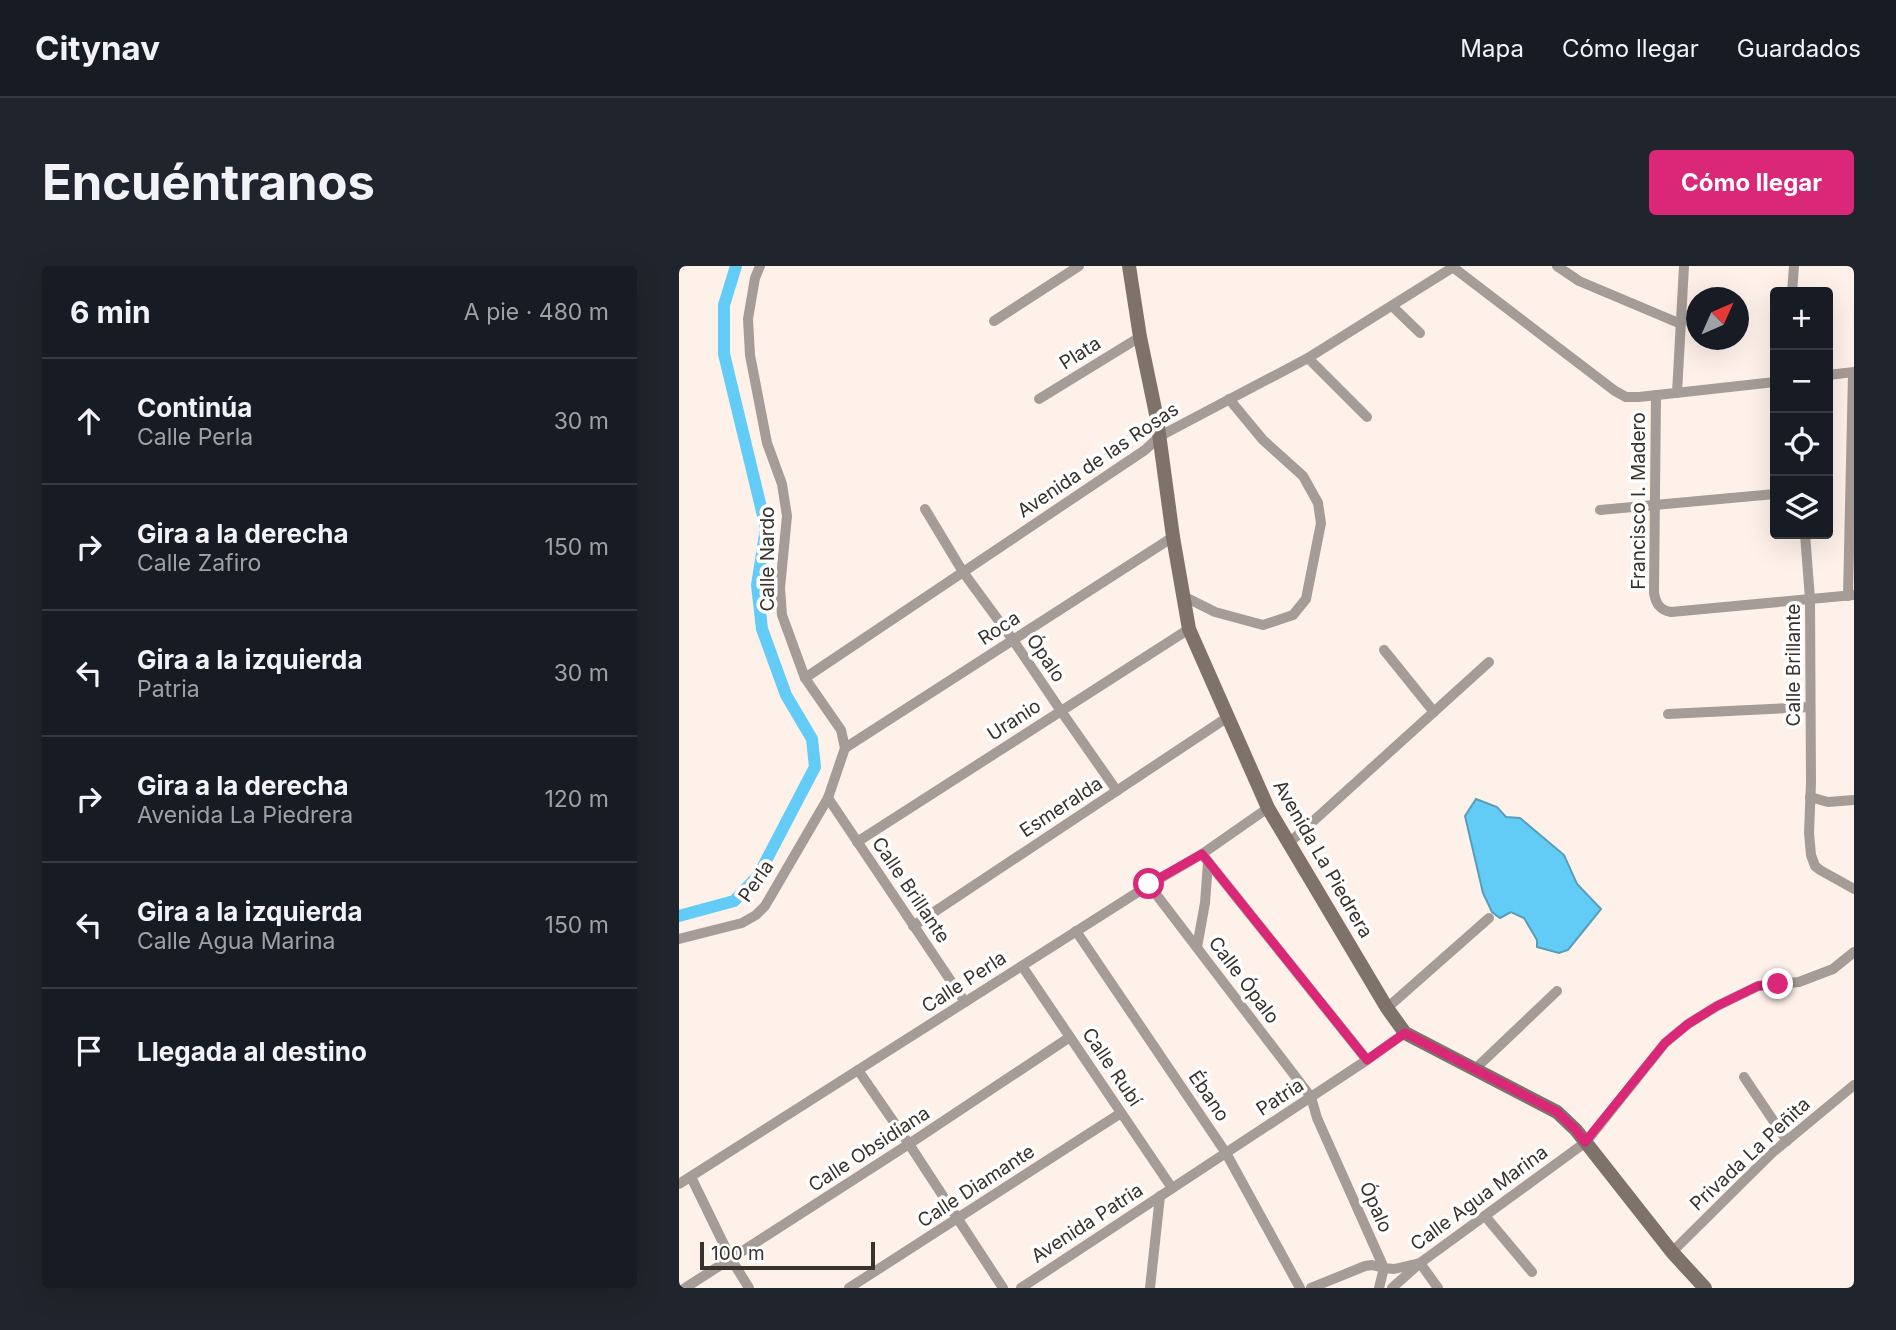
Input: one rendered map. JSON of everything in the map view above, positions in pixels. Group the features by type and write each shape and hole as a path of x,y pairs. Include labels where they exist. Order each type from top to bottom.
{"street":[{"name":"Calle Nardo","path":"760,266 755,278 748,319 750,355 767,443 782,484 787,516 780,588 782,615 806,678 841,730 845,748"},
{"path":"994,321 1079,266"},
{"name":"Avenida La Piedrera","path":"1129,266 1160,436 1173,537 1189,629 1268,808 1395,1022 1405,1033 1557,1112 1576,1130 1672,1252 1705,1288"},
{"path":"1557,266 1579,281 1681,324"},
{"path":"1677,393 1684,266"},
{"path":"1792,287 1794,266"},
{"name":"Avenida de las Rosas","path":"806,678 1145,450 1160,436 1308,358 1455,267"},
{"path":"1455,267 1626,397 1770,383"},
{"path":"1392,306 1420,333"},
{"name":"Plata","path":"1039,399 1140,337"},
{"path":"1308,358 1367,417"},
{"path":"1810,599 1851,596 1854,372 1833,375"},
{"name":"Francisco I. Madero","path":"1656,395 1654,593 1659,607 1671,612 1810,599"},
{"path":"1183,596 1215,612 1262,625 1293,615 1306,599 1321,523 1318,503 1303,476 1263,440 1229,399"},
{"path":"1599,510 1770,494"},
{"name":"Ópalo","path":"925,509 963,572 1117,791"},
{"name":"Roca","path":"845,748 1173,537"},
{"name":"Calle Brillante","path":"1805,539 1810,599 1811,797"},
{"name":"Uranio","path":"857,842 1189,629"},
{"path":"1384,650 1434,712"},
{"path":"1289,843 1489,662"},
{"path":"1668,714 1810,706"},
{"name":"Esmeralda","path":"913,926 1228,717"},
{"path":"828,798 845,748"},
{"path":"1854,800 1828,802 1811,797 1809,833 1815,866 1854,888"},
{"name":"Calle Brillante","path":"828,798 965,1002"},
{"name":"Perla","path":"679,939 742,923 756,915 765,906 828,798"},
{"name":"Calle Perla","path":"679,1184 1149,884 1205,858 1268,808"},
{"path":"1197,947 1205,903 1205,858"},
{"path":"1205,858 1367,1060"},
{"name":"Calle Ópalo","path":"1149,884 1311,1097"},
{"path":"1387,1008 1489,918"},
{"name":"Ébano","path":"1076,931 1226,1153 1300,1288"},
{"name":"Calle Agua Marina","path":"1392,1288 1420,1263 1585,1142 1665,1043 1688,1024 1758,986 1799,982 1833,968 1854,952"},
{"name":"Calle Rubí","path":"1022,966 1173,1188"},
{"path":"1475,1069 1557,991"},
{"name":"Patria","path":"1173,1188 1405,1033"},
{"name":"Calle Obsidiana","path":"685,1288 1070,1037"},
{"path":"858,1070 1003,1288"},
{"path":"1744,1077 1787,1141"},
{"name":"Privada La Peñita","path":"1672,1252 1772,1153 1854,1085"},
{"name":"Ópalo","path":"1311,1097 1317,1118 1384,1268"},
{"name":"Calle Diamante","path":"849,1288 1121,1113"},
{"path":"691,1177 731,1259 749,1288"},
{"name":"Avenida Patria","path":"1021,1288 1173,1188"},
{"path":"1150,1288 1160,1196"},
{"path":"1485,1216 1532,1272"},
{"path":"1311,1288 1365,1266 1394,1269 1420,1263 1438,1288"},
{"path":"1379,1288 1384,1268"}],"water":[{"path":"1476,799 1497,807 1506,817 1520,818 1564,855 1577,884 1601,909 1568,950 1559,953 1537,947 1537,940 1524,918 1511,912 1500,918 1492,912 1483,893 1465,816"}],"waterway":[{"path":"679,916 734,901 758,876 815,767 812,739 786,695 762,629 757,585 766,528 724,354 724,305 736,266"}],"route":[{"path":"1149,884 1202,854 1367,1060 1405,1033 1557,1112 1585,1142 1665,1043 1688,1024 1758,986 1778,984"}]}
